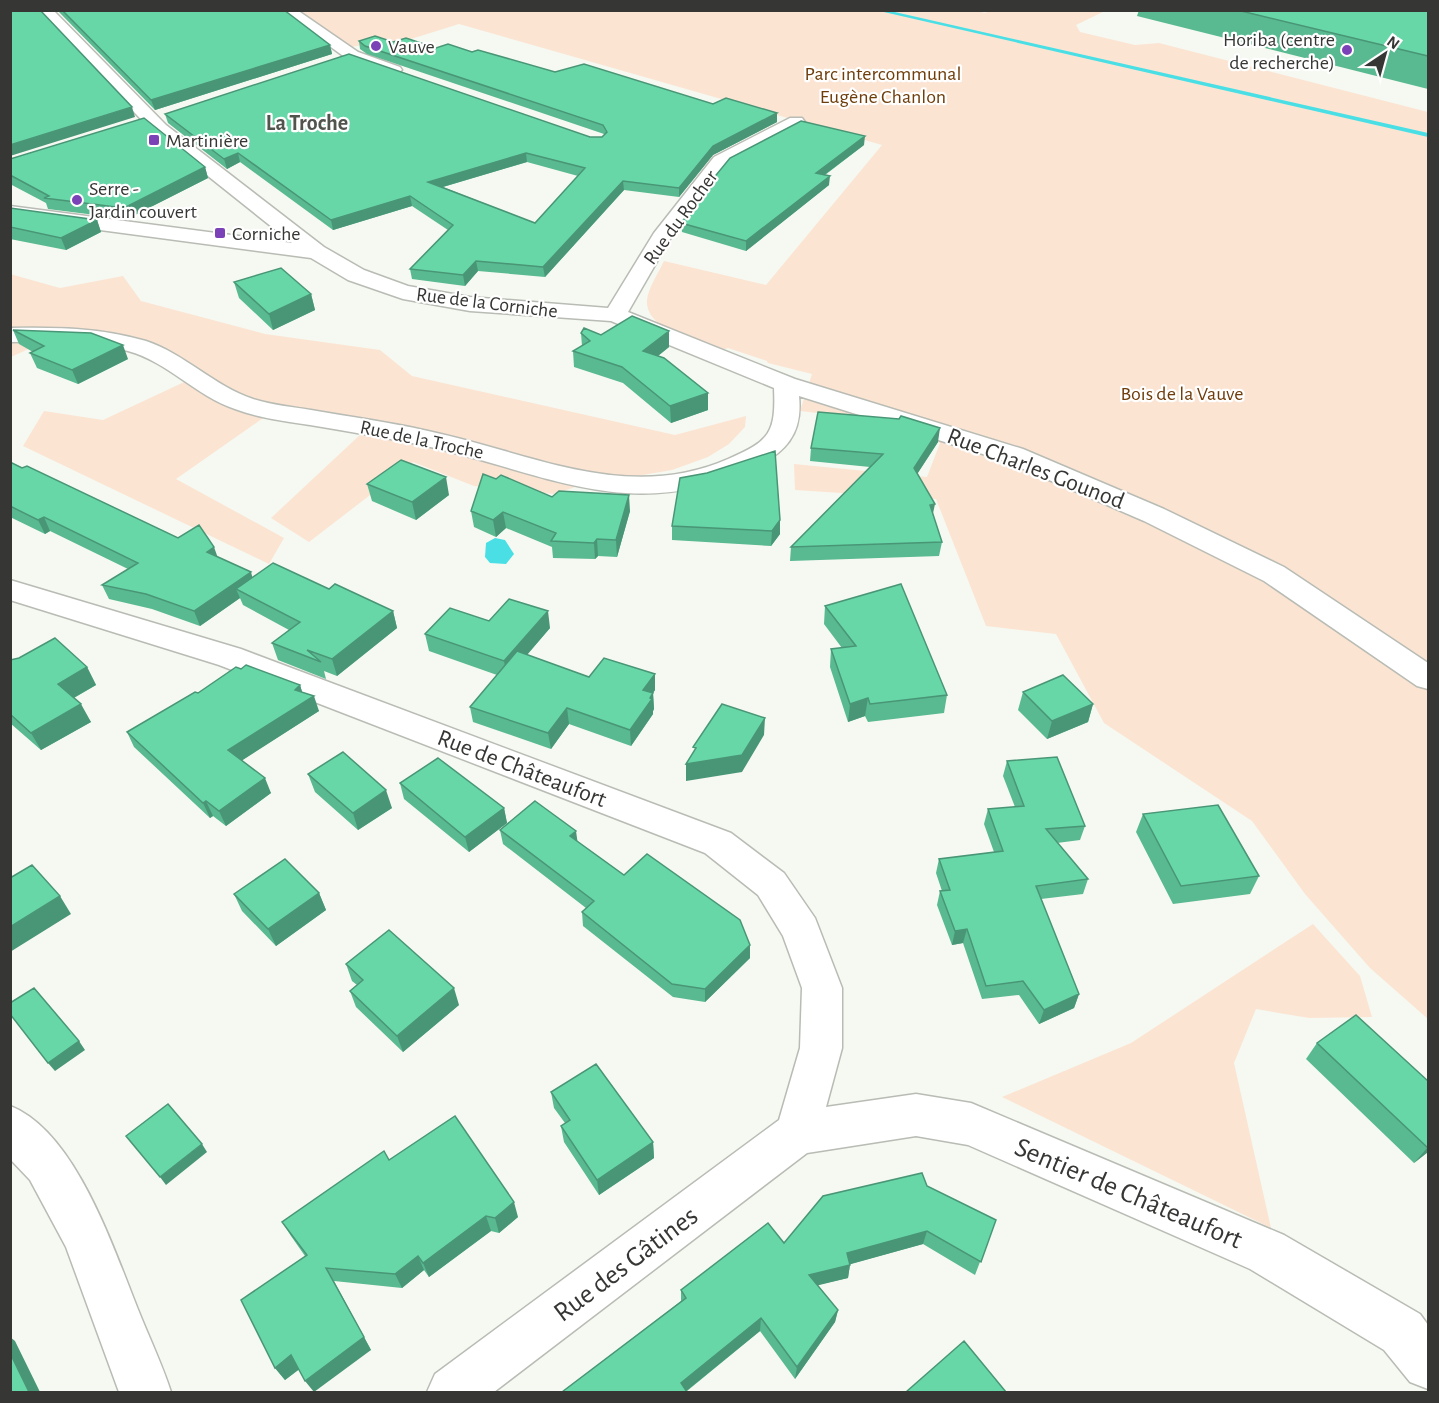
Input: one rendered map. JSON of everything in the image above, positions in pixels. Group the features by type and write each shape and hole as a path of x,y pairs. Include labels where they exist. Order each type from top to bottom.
{"street":[{"path":"44,10 143,122 317,252"},
{"path":"287,10 344,58 405,74"},
{"path":"143,122 173,113"},
{"name":"Rue du Rocher","path":"615,315 661,237 721,161 796,122"},
{"name":"Rue de la Corniche","path":"10,212 317,252 356,275 403,292 470,304 615,315"},
{"name":"Rue Charles Gounod","path":"615,315 786,384 1014,455 1154,515 1274,574 1428,678"},
{"name":"Rue de la Troche","path":"10,335 50,333 92,336 139,346 178,363 207,386 236,401 275,412 376,428 456,444 581,481 622,488 658,488 703,480 763,453 780,436 787,421 786,384"},
{"name":"Rue de Châteaufort","path":"10,590 230,657 718,843 771,884 801,930 822,988 821,1048 797,1133"},
{"name":"Sentier de Châteaufort","path":"797,1133 916,1115 971,1124 1267,1252 1402,1332 1428,1364"},
{"path":"10,1127 46,1164 86,1235 145,1392"},
{"name":"Rue des Gâtines","path":"453,1392 797,1133"}],"green space":[{"name":"Bois de la Vauve","path":"973,10 985,13 992,10 1105,11 1076,25 1080,32 1135,45 1159,43 1428,112 1428,1019 1370,968 1305,894 1252,821 1104,723 1056,634 986,626 936,499 795,490 794,464 927,477 940,443 894,422 800,411 812,374 768,363 728,348 720,351 674,333 654,319 647,300 664,261 766,285 882,145 459,24 395,44 371,43 352,47 298,11"},
{"path":"10,274 60,288 123,276 141,301 265,334 380,350 412,376 675,435 746,416 745,427 729,444 708,457 672,470 637,476 603,478 554,494 474,486 413,462 309,542 271,518 362,433 266,416 176,479 284,538 269,564 23,446 44,411 103,420 197,376 144,347 59,335 11,357"},
{"path":"1313,924 1360,976 1372,1017 1309,1018 1256,1009 1234,1063 1271,1228 1002,1097 1131,1043"}],"water":[{"path":"495,538 505,540 514,554 506,564 490,563 485,557 486,543"}],"building":[{"path":"10,10 40,10 132,107 10,145"},
{"path":"62,10 284,10 330,45 151,100"},
{"path":"1237,10 1428,10 1428,56"},
{"path":"375,36 393,42 406,38 436,48 448,44 555,72 584,64 713,104 726,98 777,113 713,146 679,188 623,181 543,267 476,261 463,275 410,269 453,225 410,196 331,220 238,153 224,159 165,114 349,54 590,137 602,137 607,132 603,125 365,46 359,41","holes":["526,153 585,168 535,223 428,182"]},
{"path":"144,118 205,167 124,208 44,198 49,196 10,175 10,159"},
{"path":"801,121 865,136 816,173 830,176 746,241 681,223 730,158"},
{"path":"10,208 97,220 61,238 10,227"},
{"path":"281,268 311,294 269,314 234,282"},
{"path":"632,316 669,331 643,351 664,358 708,393 670,406 622,367 573,351 590,341 581,333 584,328 601,335"},
{"path":"13,330 91,333 123,345 72,370 30,353 44,346"},
{"path":"818,412 899,419 901,416 940,428 914,468 935,504 930,505 942,542 791,547 883,454 811,448"},
{"path":"775,451 780,520 772,531 672,526 680,478 707,473"},
{"path":"401,460 446,477 412,502 367,484"},
{"path":"10,462 22,468 27,466 178,538 199,525 214,547 207,552 251,572 194,611 146,594 102,585 138,563 44,517 38,520 10,506"},
{"path":"483,474 496,479 501,475 552,497 559,491 629,495 616,540 597,539 594,543 551,541 556,533 503,512 493,520 471,511"},
{"path":"273,563 329,589 335,584 393,611 332,659 307,650 321,662 272,643 300,622 236,589"},
{"path":"901,584 947,695 870,704 868,698 850,704 831,649 856,646 825,606"},
{"path":"509,599 548,611 504,661 425,634 450,608 489,621"},
{"path":"55,638 87,667 58,684 81,704 31,733 10,714 10,660 19,658"},
{"path":"517,651 589,677 604,658 655,674 643,690 653,693 650,698 652,699 630,730 567,708 548,733 470,707"},
{"path":"246,665 300,685 295,690 314,696 228,750 265,778 219,811 206,801 203,803 127,732 195,692 198,693 236,667 241,669"},
{"path":"1063,675 1093,704 1052,721 1023,692"},
{"path":"722,704 765,718 742,755 686,764 696,748 693,747"},
{"path":"343,752 386,790 353,813 308,774"},
{"path":"1057,757 1085,826 1046,829 1088,879 1036,886 1079,994 1044,1010 1023,981 986,986 967,929 955,931 940,891 950,890 939,859 1003,851 988,809 1024,806 1007,761"},
{"path":"438,758 504,808 465,837 400,783"},
{"path":"535,801 576,831 570,836 624,875 647,854 740,920 750,945 705,989 672,984 582,912 594,901 500,830"},
{"path":"1218,805 1259,876 1181,886 1143,814"},
{"path":"285,859 319,893 268,929 234,894"},
{"path":"32,865 60,896 10,927 10,878"},
{"path":"389,930 454,988 397,1036 350,991 363,980 346,964"},
{"path":"34,988 79,1041 48,1063 10,1014 10,1003"},
{"path":"1356,1015 1428,1081 1428,1148 1317,1043"},
{"path":"596,1064 653,1142 597,1180 561,1126 570,1120 551,1092"},
{"path":"168,1104 202,1144 160,1177 126,1136"},
{"path":"455,1116 514,1202 495,1218 486,1216 423,1263 418,1256 395,1274 326,1268 364,1337 305,1381 291,1355 275,1368 241,1300 307,1255 282,1222 384,1151 389,1160"},
{"path":"922,1173 927,1186 996,1220 981,1262 927,1231 847,1253 850,1265 809,1275 838,1310 797,1367 761,1318 681,1383 687,1392 562,1392 686,1298 681,1290 768,1223 784,1243 823,1196"},
{"path":"964,1341 1006,1392 906,1392"},
{"path":"10,1353 29,1392 10,1392"}],"waterway":[{"path":"877,10 1428,135"}],"place":[{"name":"Vauve","path":"376,46"},
{"name":"Horiba (centre de recherche)","path":"1347,50"},
{"name":"Martinière","path":"154,140"},
{"name":"Serre - Jardin couvert","path":"77,200"},
{"name":"Corniche","path":"220,233"}],"district":[{"name":"La Troche","path":"307,122"}],"park label":[{"name":"Parc intercommunal Eugène Chanlon","path":"883,84"}]}
